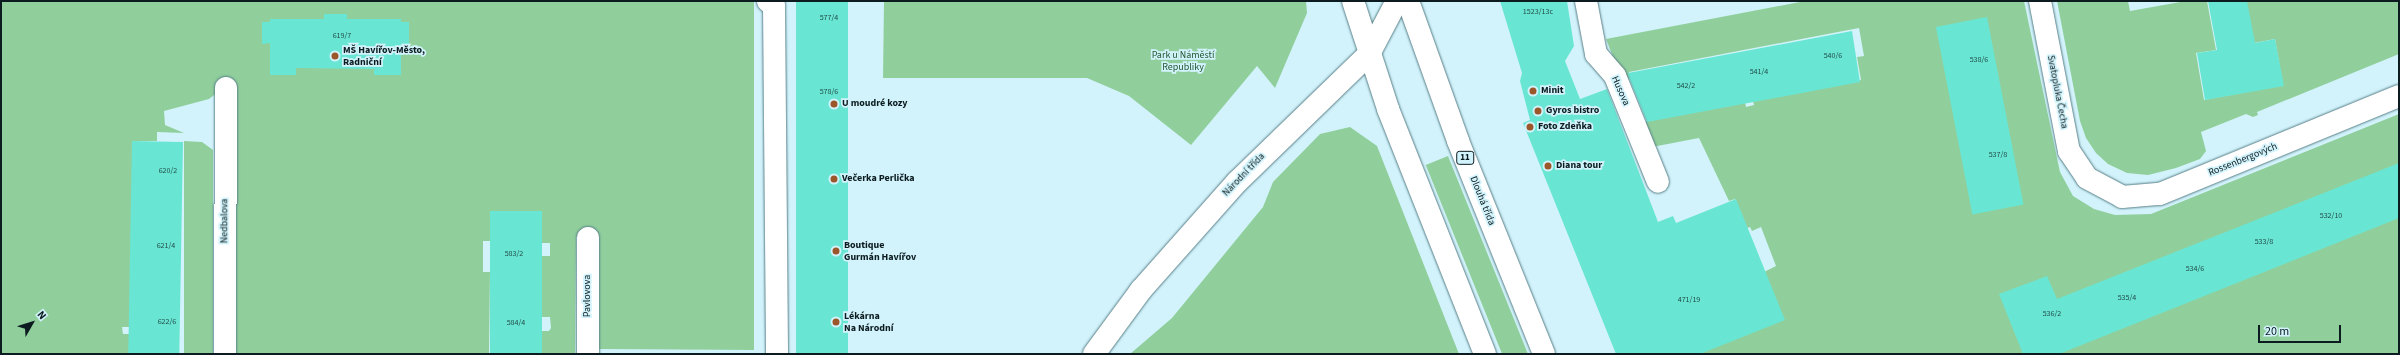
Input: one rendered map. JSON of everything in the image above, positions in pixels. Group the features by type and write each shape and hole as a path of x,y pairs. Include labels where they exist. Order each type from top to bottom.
{"street":[{"path":"768,1 774,6 777,354"},
{"path":"1353,1 1369,54 1393,123 1485,354"},
{"name":"Národní třída","path":"1094,354 1142,290 1237,182 1369,54 1397,1"},
{"name":"Dlouhá třída","path":"1408,1 1458,141 1544,354"},
{"name":"Husova","path":"1586,1 1596,54 1615,76 1658,182"},
{"name":"Svatopluka Čecha","path":"2040,1 2069,151 2087,178"},
{"name":"Nedbalova","path":"225,354 226,88"},
{"name":"Rossenbergových","path":"2087,178 2122,197 2160,194 2399,96"},
{"name":"Pavlovova","path":"588,238 588,354"}],"green space":[{"path":"1,1 754,1 754,350 598,349 598,237 576,237 575,354 542,354 542,331 549,331 551,328 550,317 542,317 542,256 550,256 550,243 542,243 542,211 491,211 490,241 483,241 483,272 490,272 489,354 234,354 218,92 209,99 164,111 165,125 184,133 157,132 157,141 132,141 132,327 122,327 123,334 132,334 132,353 1,353"},
{"name":"Park u Náměstí Republiky","path":"884,1 1306,1 1307,13 1275,88 1257,66 1191,145 1129,96 1087,78 883,78"},
{"path":"1805,1 2024,1 2060,172 2073,196 2094,209 2115,215 2151,214 2399,114 2399,354 1699,354 1764,272 1776,266 1761,227 1752,231 1750,227 1747,228 1735,199 1729,201 1699,138 1652,147 1639,123 1745,102 1746,107 1754,105 1753,101 1861,80 1857,57 1864,56 1859,28 1629,72 1630,79 1623,82 1606,39"},
{"path":"2057,1 2128,1 2130,11 2186,1 2207,1 2216,50 2196,53 2204,100 2283,85 2275,39 2254,43 2245,1 2399,1 2399,54 2257,112 2258,115 2253,117 2246,114 2201,132 2206,151 2200,159 2176,168 2148,175 2127,173 2108,164 2096,153 2086,138 2080,121"},
{"path":"1350,127 1377,146 1459,354 1130,354 1172,318 1263,207 1273,182 1320,134"},
{"path":"184,141 202,142 213,150 213,354 184,354"},
{"path":"1448,156 1528,354 1502,354 1426,165"}],"building":[{"path":"796,1 848,1 848,354 796,354"},
{"path":"1500,1 1567,1 1574,46 1565,61 1580,99 1607,89 1658,222 1673,216 1676,223 1736,199 1785,320 1700,354 1616,354 1523,123 1530,120 1520,81 1522,73"},
{"path":"2208,1 2247,1 2255,43 2275,39 2284,86 2205,100 2197,53 2217,50"},
{"name":"MŠ Havířov-Město, Radniční","path":"324,14 347,14 347,19 401,19 401,22 409,22 409,44 401,44 401,75 374,75 374,69 296,68 296,75 270,75 270,43 262,44 262,22 270,22 270,19 324,19"},
{"path":"1987,17 2023,204 1972,214 1936,27"},
{"path":"1852,31 1860,82 1647,122 1628,73"},
{"path":"132,141 183,142 179,354 128,354"},
{"path":"2399,163 2399,218 2059,354 2023,354 1999,294 2047,276 2057,299"},
{"path":"490,211 542,211 542,354 490,354"}],"place":[{"name":"MŠ Havířov-Město, Radniční","path":"335,56"},
{"name":"Minit","path":"1533,91"},
{"name":"U moudré kozy","path":"834,104"},
{"name":"Gyros bistro","path":"1538,111"},
{"name":"Foto Zdeňka","path":"1530,127"},
{"name":"Diana tour","path":"1548,166"},
{"name":"Večerka Perlička","path":"834,179"},
{"name":"Boutique Gurmán Havířov","path":"836,251"},
{"name":"Lékárna Na Národní","path":"836,322"}]}
